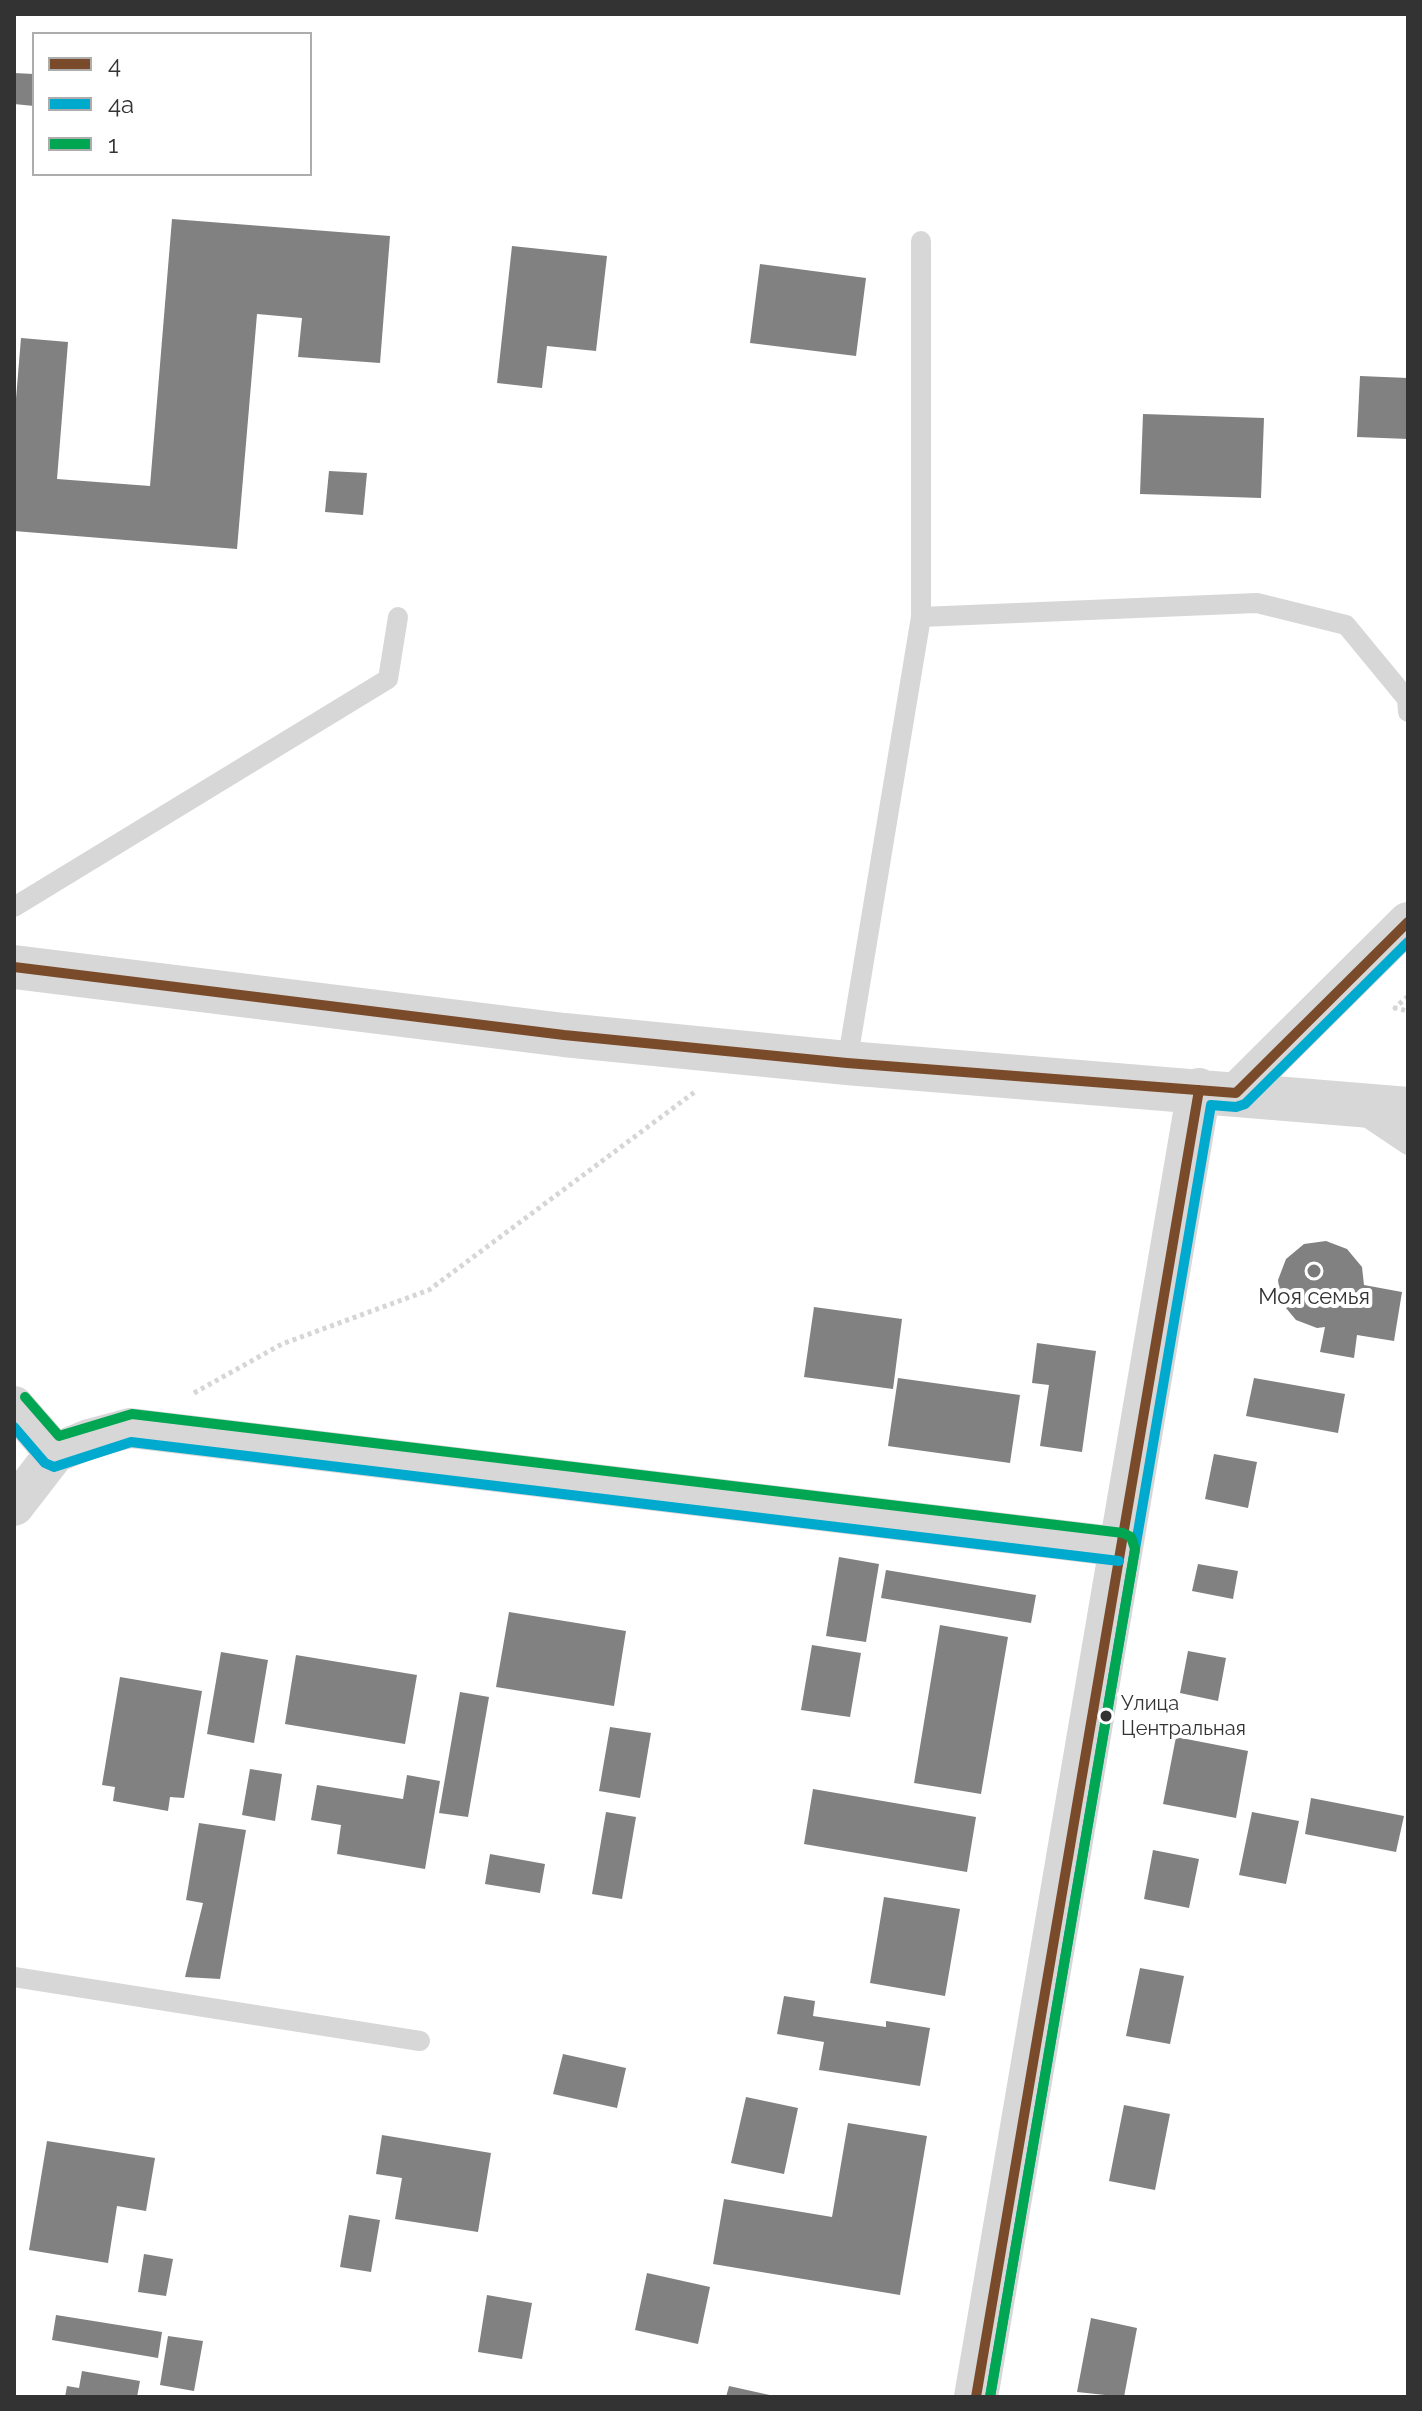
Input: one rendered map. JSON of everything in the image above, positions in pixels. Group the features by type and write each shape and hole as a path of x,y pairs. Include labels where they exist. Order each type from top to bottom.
{"street":[{"path":"976,2397 1121,1547 1217,1091 1408,922"},
{"path":"14,967 564,1035 847,1063 1408,1109"},
{"path":"14,1406 55,1453"},
{"path":"14,1506 55,1453 89,1439 130,1428 1121,1547"}],"lane":[{"path":"847,1063 921,617 921,241"},
{"path":"921,617 1257,603 1346,625 1407,699 1408,712"},
{"path":"14,907 388,679 398,617"},
{"path":"1346,1104 1408,1145"},
{"path":"14,1977 420,2041"}],"path":[{"path":"1408,996 1395,1008 1408,1011"},
{"path":"130,1428 282,1344 429,1290 697,1090"}],"building":[{"path":"14,73 32,74 32,106 14,104"},
{"path":"172,219 390,236 380,363 298,357 302,318 257,314 237,549 14,531 14,423 21,338 68,342 57,479 150,486"},
{"path":"512,246 607,256 596,351 547,346 542,388 497,383"},
{"path":"760,264 866,278 856,356 750,343"},
{"path":"1360,376 1408,378 1408,439 1357,437"},
{"path":"1143,414 1264,418 1261,498 1140,494"},
{"path":"329,471 367,473 363,515 325,512"},
{"path":"1326,1241 1347,1249 1362,1267 1364,1285 1402,1292 1394,1341 1357,1335 1354,1358 1320,1352 1325,1327 1317,1328 1296,1320 1281,1302 1278,1280 1286,1259 1304,1244"},
{"path":"814,1307 902,1319 893,1389 804,1377"},
{"path":"1037,1343 1096,1351 1082,1452 1040,1446 1049,1385 1032,1383"},
{"path":"898,1378 1020,1395 1010,1463 888,1446"},
{"path":"1254,1378 1345,1394 1338,1433 1246,1416"},
{"path":"1214,1454 1257,1462 1248,1508 1205,1499"},
{"path":"839,1557 879,1564 866,1642 826,1636"},
{"path":"1198,1564 1238,1571 1233,1599 1192,1591"},
{"path":"886,1570 1036,1595 1031,1623 881,1598"},
{"path":"509,1612 626,1631 614,1706 496,1687"},
{"path":"940,1625 1008,1637 981,1794 914,1783"},
{"path":"812,1645 861,1653 850,1717 801,1710"},
{"path":"1188,1651 1226,1658 1218,1701 1180,1693"},
{"path":"221,1652 268,1660 254,1743 207,1734"},
{"path":"296,1655 417,1675 405,1744 285,1724"},
{"path":"120,1677 202,1691 184,1798 170,1797 168,1811 113,1801 115,1787 102,1785"},
{"path":"460,1692 489,1697 468,1817 439,1813"},
{"path":"610,1727 651,1733 640,1798 599,1791"},
{"path":"1176,1737 1248,1751 1236,1818 1163,1804"},
{"path":"250,1769 282,1774 275,1821 242,1815"},
{"path":"407,1775 440,1781 425,1869 337,1854 341,1825 311,1820 317,1785 403,1799"},
{"path":"813,1789 976,1817 967,1872 804,1844"},
{"path":"1311,1798 1404,1816 1396,1852 1305,1834"},
{"path":"606,1812 636,1817 622,1899 592,1894"},
{"path":"1252,1812 1299,1821 1286,1884 1239,1875"},
{"path":"199,1823 246,1830 220,1979 185,1977 203,1903 186,1900"},
{"path":"1153,1850 1199,1859 1189,1908 1144,1899"},
{"path":"490,1854 545,1864 540,1893 485,1884"},
{"path":"884,1897 960,1909 945,1996 870,1983"},
{"path":"1140,1968 1184,1976 1170,2044 1126,2036"},
{"path":"784,1996 815,2001 813,2016 886,2027 886,2021 930,2028 920,2086 819,2070 824,2042 777,2034"},
{"path":"563,2054 626,2068 617,2108 553,2094"},
{"path":"746,2097 798,2108 784,2174 731,2163"},
{"path":"1124,2105 1170,2114 1155,2190 1109,2181"},
{"path":"848,2123 927,2136 900,2295 713,2264 724,2199 832,2217"},
{"path":"382,2135 491,2153 478,2232 395,2219 402,2178 376,2174"},
{"path":"47,2141 155,2158 146,2211 117,2206 108,2263 29,2250"},
{"path":"349,2215 380,2220 371,2272 340,2267"},
{"path":"144,2254 173,2259 166,2296 138,2292"},
{"path":"647,2273 710,2287 698,2344 635,2330"},
{"path":"487,2295 532,2303 522,2359 478,2352"},
{"path":"56,2315 162,2332 158,2358 52,2340"},
{"path":"1091,2318 1137,2328 1124,2397 1077,2392"},
{"path":"168,2336 203,2341 194,2391 160,2385"},
{"path":"82,2371 140,2381 137,2397 65,2397 67,2386 79,2388"},
{"path":"729,2386 774,2396 774,2397 726,2397"}],"transit line":[{"name":"4","path":"14,967 564,1035 847,1063 1236,1093 1408,922"},
{"name":"4а","path":"990,2397 1211,1105 1236,1107 1245,1104 1408,942"},
{"name":"4","path":"976,2397 1199,1090"},
{"name":"1","path":"25,1397 59,1436 132,1414 1123,1533 1131,1537 1135,1549 990,2397"},
{"name":"4а","path":"14,1427 45,1463 54,1467 131,1442 1119,1561"}],"place":[{"name":"Моя семья","path":"1314,1271"},
{"name":"Улица Центральная","path":"1106,1716"}]}
